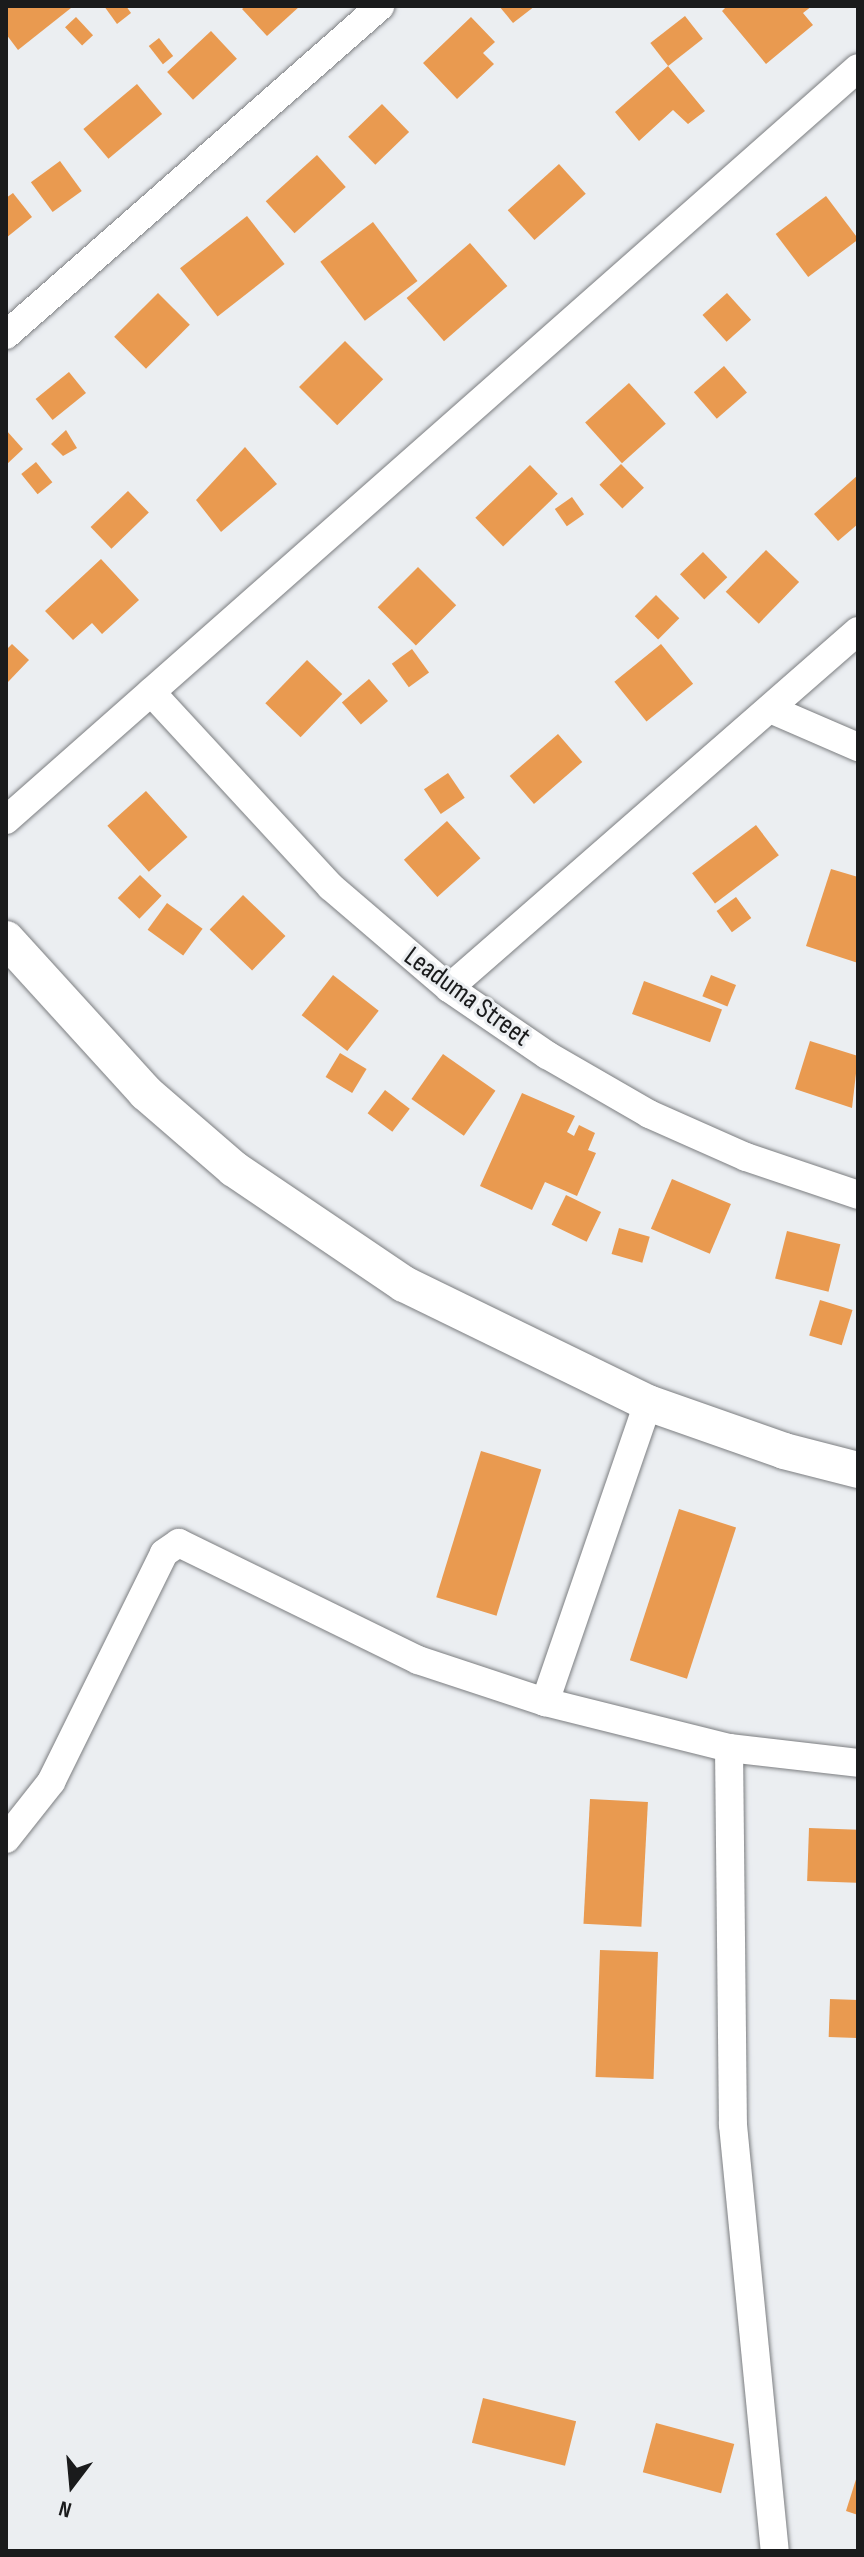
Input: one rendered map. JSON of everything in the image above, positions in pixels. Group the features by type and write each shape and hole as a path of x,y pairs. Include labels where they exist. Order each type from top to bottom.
{"main road":[{"path":"6,939 146,1093 246,1177 404,1284 648,1403 784,1451 858,1470"}],"street":[{"path":"6,335 380,6"},
{"path":"6,820 858,68"},
{"path":"449,988 858,631"},
{"name":"Leaduma Street","path":"151,692 331,887 449,988 547,1055 649,1114 746,1157 858,1195"},
{"path":"770,709 858,747"},
{"path":"545,1702 648,1403"},
{"path":"6,1839 51,1782 164,1553 179,1543 418,1660 545,1702 729,1748 858,1763"},
{"path":"729,1748 733,2125 775,2551"}],"building":[{"path":"6,6 71,8 18,50 6,34"},
{"path":"104,6 126,6 131,13 117,24"},
{"path":"246,6 300,6 267,36 242,9"},
{"path":"499,6 535,6 513,23"},
{"path":"727,6 812,6 803,13 813,25 766,64 722,11"},
{"path":"685,16 703,39 668,66 650,43"},
{"path":"76,17 93,35 82,46 65,27"},
{"path":"471,17 495,42 483,53 494,64 457,99 423,63"},
{"path":"211,31 237,59 193,100 167,72"},
{"path":"159,38 173,56 163,64 149,46"},
{"path":"668,66 705,111 688,124 673,110 639,141 615,112"},
{"path":"137,84 162,114 108,159 83,129"},
{"path":"382,104 409,132 375,165 348,137"},
{"path":"317,155 346,187 294,233 266,201"},
{"path":"60,161 82,191 53,212 31,182"},
{"path":"559,164 586,194 534,240 508,210"},
{"path":"13,193 32,217 6,238 6,198"},
{"path":"826,196 858,240 808,277 776,234"},
{"path":"247,216 285,264 218,316 180,268"},
{"path":"373,222 418,281 365,321 320,262"},
{"path":"470,243 507,286 444,341 407,298"},
{"path":"158,293 190,325 146,369 114,337"},
{"path":"727,293 751,320 727,342 702,315"},
{"path":"345,341 383,379 337,425 299,387"},
{"path":"724,366 747,392 717,419 694,392"},
{"path":"69,372 86,393 53,420 36,399"},
{"path":"629,383 666,424 622,463 585,422"},
{"path":"6,430 23,449 6,465"},
{"path":"66,430 77,448 63,456 51,444"},
{"path":"245,447 277,484 221,532 196,500"},
{"path":"36,462 52,482 38,494 21,474"},
{"path":"621,464 644,488 622,509 599,485"},
{"path":"530,465 558,494 503,547 475,518"},
{"path":"858,475 858,524 838,541 814,514"},
{"path":"128,491 149,513 111,549 91,527"},
{"path":"572,497 584,514 567,526 555,509"},
{"path":"766,550 799,582 759,624 726,592"},
{"path":"703,552 727,577 704,599 680,574"},
{"path":"101,559 139,600 102,634 92,623 73,640 45,611"},
{"path":"418,567 456,605 416,645 378,607"},
{"path":"656,595 679,618 658,640 635,616"},
{"path":"12,644 29,660 8,682 6,650"},
{"path":"661,644 693,684 646,721 614,682"},
{"path":"412,649 429,672 409,687 392,664"},
{"path":"307,660 342,694 301,737 265,703"},
{"path":"369,679 388,701 361,725 342,703"},
{"path":"558,734 582,762 534,804 510,776"},
{"path":"448,773 465,798 441,814 424,789"},
{"path":"146,791 187,837 149,872 107,826"},
{"path":"447,821 480,858 437,897 404,860"},
{"path":"756,825 779,855 715,903 692,873"},
{"path":"831,869 858,877 858,963 806,946"},
{"path":"140,875 162,896 139,919 118,898"},
{"path":"243,895 285,936 252,971 210,930"},
{"path":"736,897 751,918 732,932 717,911"},
{"path":"167,903 203,929 183,956 148,930"},
{"path":"333,975 379,1011 347,1051 302,1015"},
{"path":"711,975 736,985 727,1006 702,996"},
{"path":"644,981 722,1009 710,1042 632,1014"},
{"path":"810,1041 858,1056 852,1108 795,1089"},
{"path":"340,1053 367,1069 352,1093 326,1077"},
{"path":"443,1054 495,1091 464,1136 411,1099"},
{"path":"385,1090 410,1109 392,1132 368,1113"},
{"path":"522,1093 575,1116 567,1132 574,1136 579,1125 595,1133 588,1150 596,1153 577,1196 545,1182 532,1210 480,1186"},
{"path":"672,1179 731,1204 710,1254 651,1229"},
{"path":"566,1195 601,1212 587,1242 552,1225"},
{"path":"619,1228 650,1237 642,1263 612,1254"},
{"path":"787,1231 840,1244 829,1292 775,1279"},
{"path":"820,1300 853,1310 842,1345 809,1335"},
{"path":"481,1451 541,1469 497,1616 436,1597"},
{"path":"679,1509 736,1528 687,1679 630,1660"},
{"path":"590,1799 648,1802 641,1927 583,1924"},
{"path":"809,1828 858,1830 856,1883 807,1881"},
{"path":"600,1950 658,1952 654,2079 596,2077"},
{"path":"830,1999 858,2000 857,2038 829,2037"},
{"path":"483,2398 576,2421 565,2466 472,2443"},
{"path":"656,2423 734,2444 721,2493 643,2472"},
{"path":"858,2473 858,2515 846,2511"}]}
